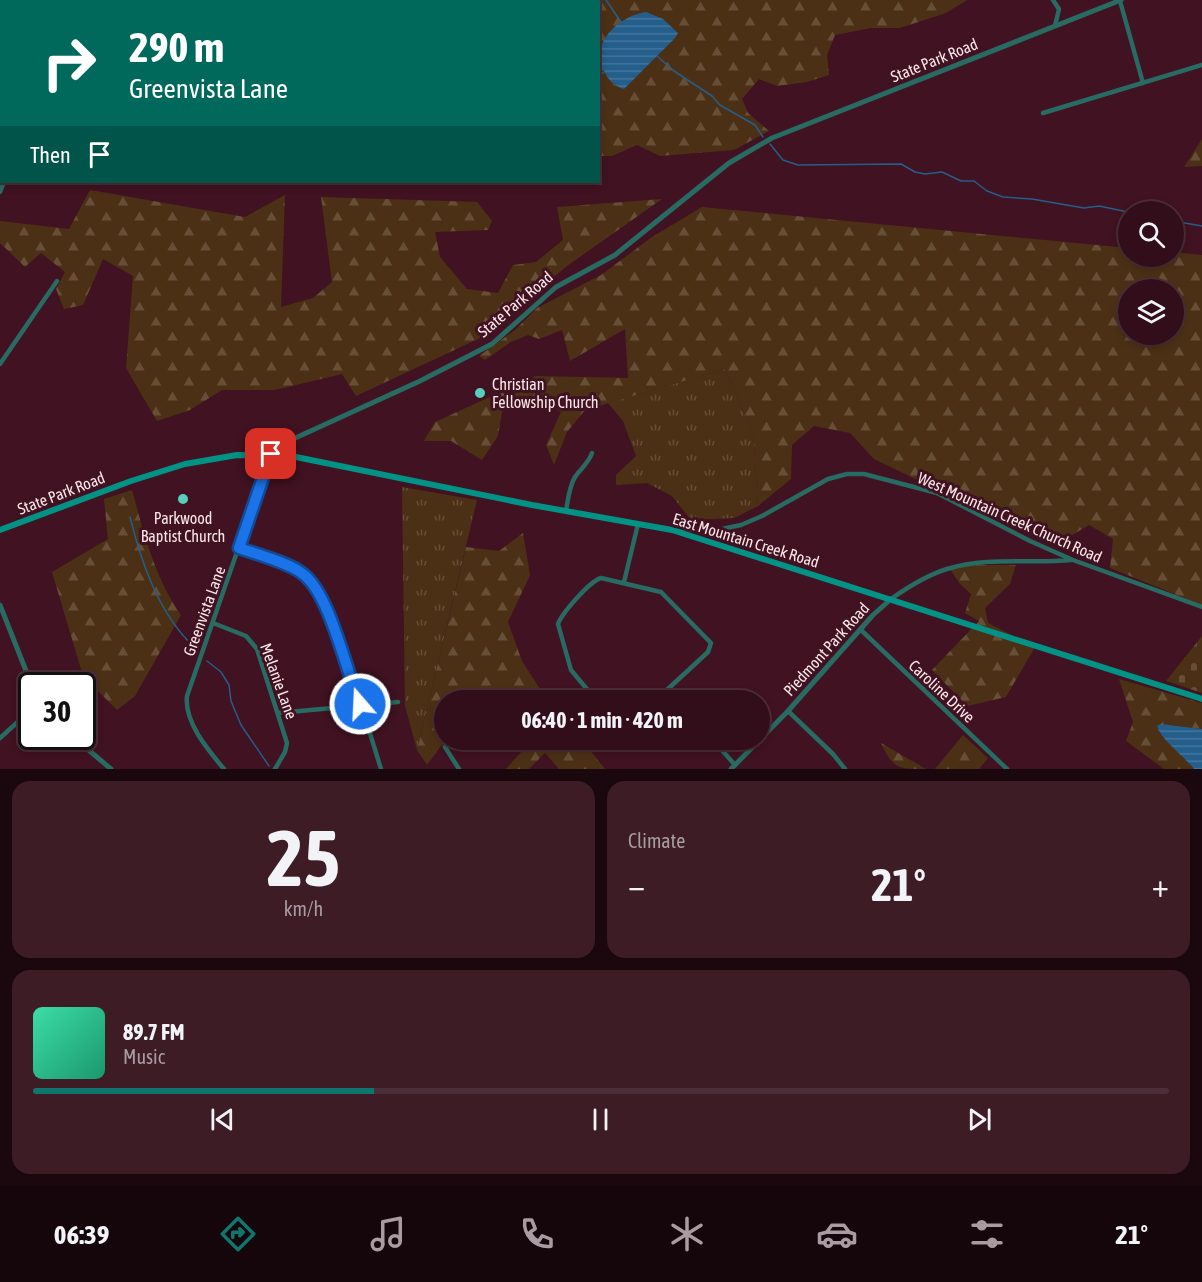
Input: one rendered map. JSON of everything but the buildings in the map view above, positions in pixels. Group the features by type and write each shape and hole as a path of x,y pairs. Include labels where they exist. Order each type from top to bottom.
{"main road":[{"name":"East Mountain Creek Road","path":"271,454 672,530 1202,699"},
{"name":"State Park Road","path":"0,530 131,481 185,464 225,456 271,454"}],"street":[{"path":"1053,0 1059,9 1055,26"},
{"path":"1120,0 1143,83"},
{"name":"State Park Road","path":"271,454 280,445 420,381 492,344 556,286 615,255 714,174 754,148 791,131 1120,0"},
{"path":"1043,113 1202,64"},
{"path":"0,364 57,281"},
{"path":"566,511 575,476 588,462 592,453"},
{"name":"Greenvista Lane","path":"224,769 197,732 187,705 193,679 271,454"},
{"name":"West Mountain Creek Church Road","path":"672,530 722,529 741,525 762,516 828,479 847,474 864,474 937,493 1030,541 1073,560 1202,607"},
{"path":"624,582 638,524"},
{"path":"239,548 295,569 309,578 316,587 324,603 381,769"},
{"path":"891,599 931,574 963,565 993,561 1073,560"},
{"path":"588,690 572,670 558,624 597,579 604,578 661,592 711,644 708,652 669,688"},
{"name":"Piedmont Park Road","path":"733,767 891,599"},
{"path":"0,605 26,672"},
{"name":"Melanie Lane","path":"213,623 243,635 254,644 287,746 275,769"},
{"name":"Caroline Drive","path":"861,630 1007,769"},
{"path":"278,713 398,702"},
{"path":"788,711 833,754 845,769"},
{"path":"0,738 18,722"},
{"path":"89,750 111,769"},
{"path":"447,750 459,769"},
{"path":"720,750 733,767"}],"green space":[{"path":"600,0 967,0 946,13 900,28 871,28 835,35 827,55 829,75 807,82 777,86 759,79 742,99 748,113 769,131 734,150 660,156 637,145 612,156 600,156"},
{"path":"1202,139 1202,166 1184,167"},
{"path":"90,190 245,217 285,195 281,307 313,298 332,282 321,197 477,202 492,221 488,230 435,232 440,257 467,289 498,293 513,265 536,262 563,240 557,207 662,199 567,266 480,338 356,396 342,374 275,390 222,390 190,410 157,421 126,368 133,276 103,259 83,305 64,309 56,289 65,272 41,253 25,267 0,243 0,221 69,229"},
{"path":"702,207 1118,247 1118,267 1184,267 1184,253 1202,255 1202,605 1110,568 1113,539 1089,525 1054,546 874,459 850,433 814,426 792,445 791,479 758,506 753,432 725,369 585,410 567,432 554,465 546,445 561,412 540,398 524,401 502,412 498,436 482,460 451,441 424,441 435,422 536,376 628,378 625,329 570,361 562,330 539,339 528,335 511,342 485,360 479,356 515,330 537,308 601,275 652,237"},
{"path":"725,369 753,432 758,506 734,518 691,520 672,496 647,483 616,485 616,475 636,456 623,421 608,403"},
{"path":"402,487 477,500 417,750 405,706"},
{"path":"132,490 157,571 181,615 135,696 117,710 96,689 96,672 82,672 52,572 108,539 104,499"},
{"path":"523,533 530,575 508,622 522,661 541,690 434,690 434,750 438,750 427,765 417,750 466,547 499,551"},
{"path":"974,565 1016,565 1010,584 985,608 988,623 1035,647 1006,697 967,706 932,670 979,621 965,613 971,594 960,584 950,569"},
{"path":"1202,636 1202,693 1166,681"},
{"path":"1119,679 1202,703 1202,729 1161,724 1157,727 1164,738 1194,769 1164,769 1126,741 1133,722"},
{"path":"963,735 988,758 979,769 935,769"},
{"path":"881,743 926,769 909,769 898,766 889,758"},
{"path":"523,750 590,750 605,769 559,769 545,753 529,769 506,769"}],"water":[{"path":"646,12 663,19 678,33 624,89 607,77 600,61 600,51 609,32 617,25"},
{"path":"1161,724 1202,729 1202,769 1194,769 1168,742 1157,726"}],"waterway":[{"path":"606,0 621,22"},
{"path":"657,56 674,71 712,96 720,105 755,125 763,137"},
{"path":"600,75 604,72"},
{"path":"770,144 783,160 798,165 901,164 915,172 925,174 942,172 961,181 974,181 987,191 1003,197 1032,199 1084,208 1099,206 1118,210"},
{"path":"1184,223 1202,226"},
{"path":"130,517 146,571 154,588 171,620 195,648"},
{"path":"207,661 221,672 229,685 231,701 241,725 269,766"}],"place":[{"name":"Christian Fellowship Church","path":"480,393"},
{"name":"Parkwood Baptist Church","path":"183,499"}],"route":[{"path":"271,454 239,548 295,569 309,578 316,587 324,603 360,704"}]}
